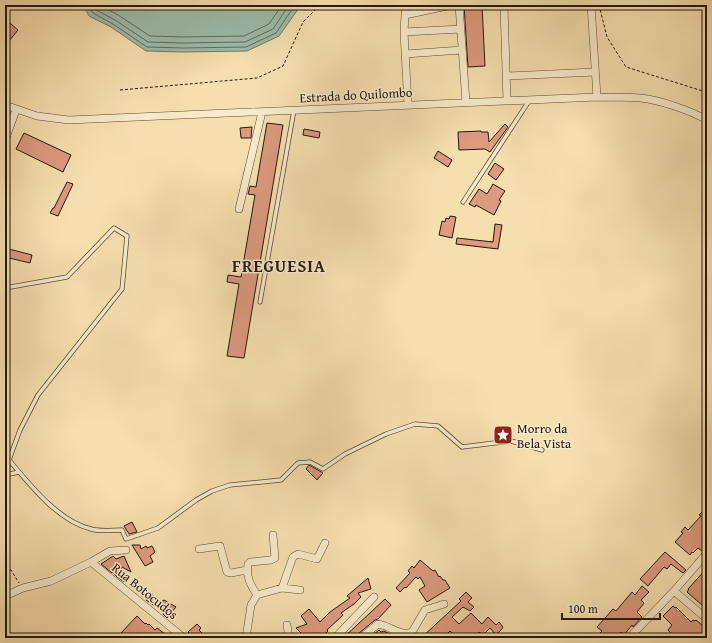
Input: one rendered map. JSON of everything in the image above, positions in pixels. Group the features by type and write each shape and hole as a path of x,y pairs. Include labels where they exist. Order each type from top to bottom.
{"street":[{"path":"406,5 404,32 408,105"},
{"path":"405,15 452,5"},
{"path":"459,5 466,102"},
{"path":"507,101 504,6 527,5"},
{"path":"591,5 597,97"},
{"path":"404,32 461,29"},
{"path":"405,54 462,50"},
{"path":"506,76 595,72"},
{"name":"Estrada do Quilombo","path":"5,105 37,116 68,120 597,97 641,98 666,104 698,115 707,120"},
{"path":"5,140 16,110"},
{"path":"239,209 262,112"},
{"path":"257,595 250,584 247,570 248,564 250,562 271,560 275,558 273,535"},
{"path":"282,588 293,557 298,554 317,559 325,543"},
{"path":"199,549 220,546 228,572 231,573 247,570"},
{"path":"5,596 23,588 51,581 110,551 126,550"},
{"path":"629,638 674,591 707,553"},
{"name":"Rua Botocudos","path":"91,562 184,638"},
{"path":"246,638 251,605 257,595 282,588 300,590"},
{"path":"674,591 707,619"},
{"path":"335,638 374,597"},
{"path":"361,638 378,624 389,627 400,633 412,632 426,610 444,604"},
{"path":"287,625 288,638"}],"lane":[{"path":"463,202 530,100"},
{"path":"260,302 294,110"},
{"path":"5,288 67,277 114,228 127,236 122,289 38,396 20,430 9,460 46,501 59,512 74,522 92,530 122,530 126,539 158,528 196,500 212,491 230,485 281,480 298,464 310,462 323,469 345,454 386,434 415,424 438,426 462,447 511,441 542,450"},
{"path":"5,475 19,472"}],"path":[{"path":"120,90 257,78 283,66 303,22 320,5"},
{"path":"599,5 607,37 626,67 706,92 707,96"},
{"path":"5,569 11,570 23,588"}],"water":[{"path":"83,5 301,5 279,36 247,51 183,52 146,51 111,27 89,16"}],"building":[{"path":"464,5 482,5 485,66 468,67"},
{"path":"5,19 18,30 5,46"},
{"path":"267,123 283,125 244,358 227,356 239,284 227,282 228,275 241,277 255,195 248,194 250,186 256,187"},
{"path":"505,124 508,127 490,152 485,149 459,150 458,132 488,132 489,142"},
{"path":"252,127 251,138 241,138 240,128"},
{"path":"304,129 320,132 319,138 303,135"},
{"path":"24,133 71,155 63,172 16,149"},
{"path":"438,151 452,160 448,167 434,158"},
{"path":"495,163 504,169 496,180 488,174"},
{"path":"67,182 73,184 58,216 50,213 54,208"},
{"path":"493,184 505,191 499,200 501,201 494,215 476,205 475,207 469,204 479,189 487,194"},
{"path":"450,216 456,217 452,238 439,235 442,221 445,222 446,218 449,219"},
{"path":"495,224 502,225 498,249 456,244 457,238 493,242"},
{"path":"5,248 32,255 30,263 5,257"},
{"path":"309,465 323,473 317,480 306,469"},
{"path":"707,507 707,548 702,551 698,548 690,555 675,542 683,533 681,532 685,527 688,530"},
{"path":"132,522 137,532 129,534 124,526"},
{"path":"132,545 140,545 141,549 146,546 147,548 152,546 155,552 150,556 153,562 145,566"},
{"path":"665,552 686,570 683,573 671,564 667,569 664,567 648,586 640,579"},
{"path":"113,556 116,559 124,556 131,572 122,567 121,570 127,575 126,578 128,579 124,582 101,564"},
{"path":"420,560 433,571 435,570 439,577 440,576 443,580 445,580 450,588 427,602 419,590 425,586 420,577 418,579 416,577 400,592 396,588 410,573 408,571 412,566 414,568"},
{"path":"707,568 707,607 704,604 703,606 687,592"},
{"path":"368,578 371,589 358,593 361,597 341,613 343,615 321,638 298,638 302,634 296,628 307,624 301,616 309,609 320,622 330,612 350,598 347,596"},
{"path":"642,586 649,592 641,600 644,603 637,612 642,617 633,627 632,625 624,635 621,632 616,638 595,638 602,631 597,627 613,609 616,611 632,592 635,595"},
{"path":"466,592 472,598 468,602 474,607 470,611 463,607 452,617 459,624 471,613 482,624 488,617 496,625 499,622 503,627 501,630 496,635 490,628 483,635 479,632 473,638 457,638 450,631 443,638 421,638 461,601 459,599"},
{"path":"151,593 159,603 164,600 176,607 167,618 163,614 164,612 146,600"},
{"path":"385,599 391,605 378,619 358,634 356,638 343,638"},
{"path":"673,606 675,608 676,607 691,622 696,620 702,625 707,631 707,638 703,638 698,634 696,636 694,634 690,638 675,638 668,630 672,625 663,616"},
{"path":"137,616 145,624 149,624 155,630 157,628 165,634 162,638 124,638 121,633"},
{"path":"197,624 201,628 199,630 202,633 197,638 194,638 188,632"},
{"path":"379,630 381,632 384,631 397,638 369,638"}],"place":[{"name":"Morro da Bela Vista","path":"503,435"}],"district":[{"name":"FREGUESIA","path":"279,265"}]}
